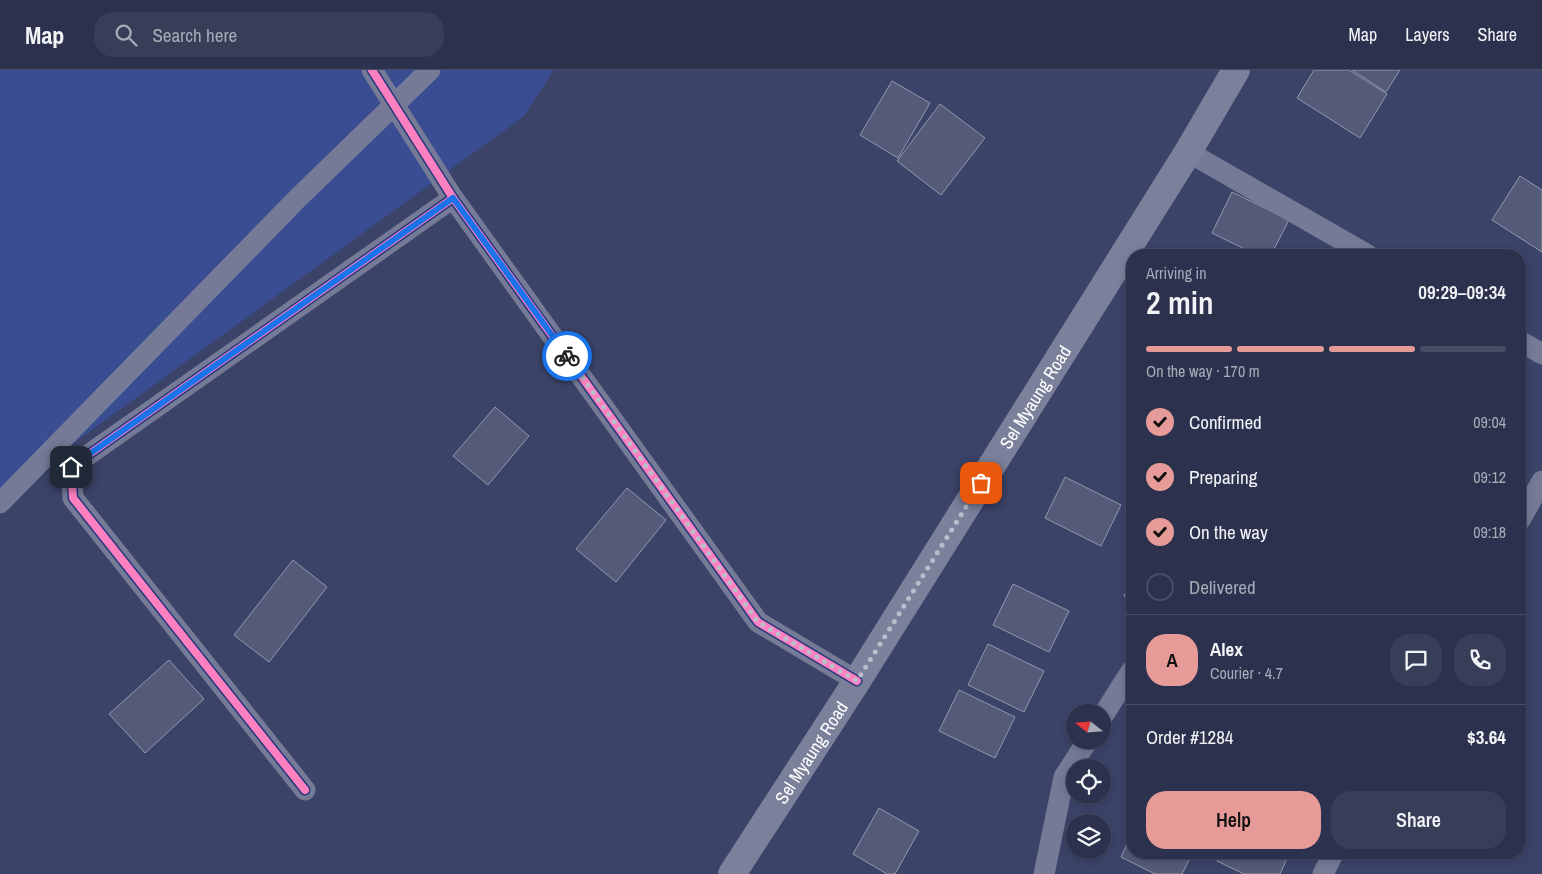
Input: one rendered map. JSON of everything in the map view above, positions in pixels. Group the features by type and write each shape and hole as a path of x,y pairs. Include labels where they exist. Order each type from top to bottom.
{"main road":[{"name":"Sel Myaung Road","path":"1127,249 1188,152 1236,70"},
{"name":"Sel Myaung Road","path":"732,874 857,681 1126,251"}],"street":[{"path":"372,70 453,198 758,622 857,681"},
{"path":"0,503 298,198 430,70"},
{"path":"1188,152 1358,249"},
{"path":"305,790 73,498 71,467 453,198"},
{"path":"1526,345 1542,354"},
{"path":"1526,510 1542,482"},
{"path":"1110,704 1126,679"},
{"path":"1044,874 1064,777 1082,749"},
{"path":"1323,874 1330,859"}],"shaded area":[{"path":"0,70 554,70 524,116 15,486 0,494"}],"building":[{"path":"1314,70 1349,70 1387,94 1360,138 1297,98"},
{"path":"1352,70 1400,70 1386,92"},
{"path":"892,81 930,103 898,158 860,135"},
{"path":"940,104 985,138 941,195 897,161"},
{"path":"1520,176 1542,190 1542,252 1492,220"},
{"path":"1232,192 1289,220 1274,249 1245,249 1212,233"},
{"path":"495,407 529,436 488,485 453,456"},
{"path":"1065,477 1121,505 1101,546 1045,518"},
{"path":"627,488 666,520 616,582 576,549"},
{"path":"293,560 327,587 269,662 234,635"},
{"path":"1013,584 1069,611 1049,652 993,625"},
{"path":"988,644 1044,671 1024,712 968,685"},
{"path":"169,660 204,699 145,753 109,714"},
{"path":"959,690 1015,717 995,758 939,731"},
{"path":"879,808 919,831 895,874 887,874 853,854"},
{"path":"1126,846 1126,859 1190,859 1182,874 1155,874 1121,857"},
{"path":"1218,859 1287,859 1280,874 1244,874 1217,861"}],"cycle path":[{"path":"372,70 453,198 758,622 857,681"},
{"path":"305,790 73,498 71,467 453,198"}],"way so far":[{"path":"567,356 758,622 857,681 981,483"}],"route":[{"path":"71,467 453,198 567,356"}]}
